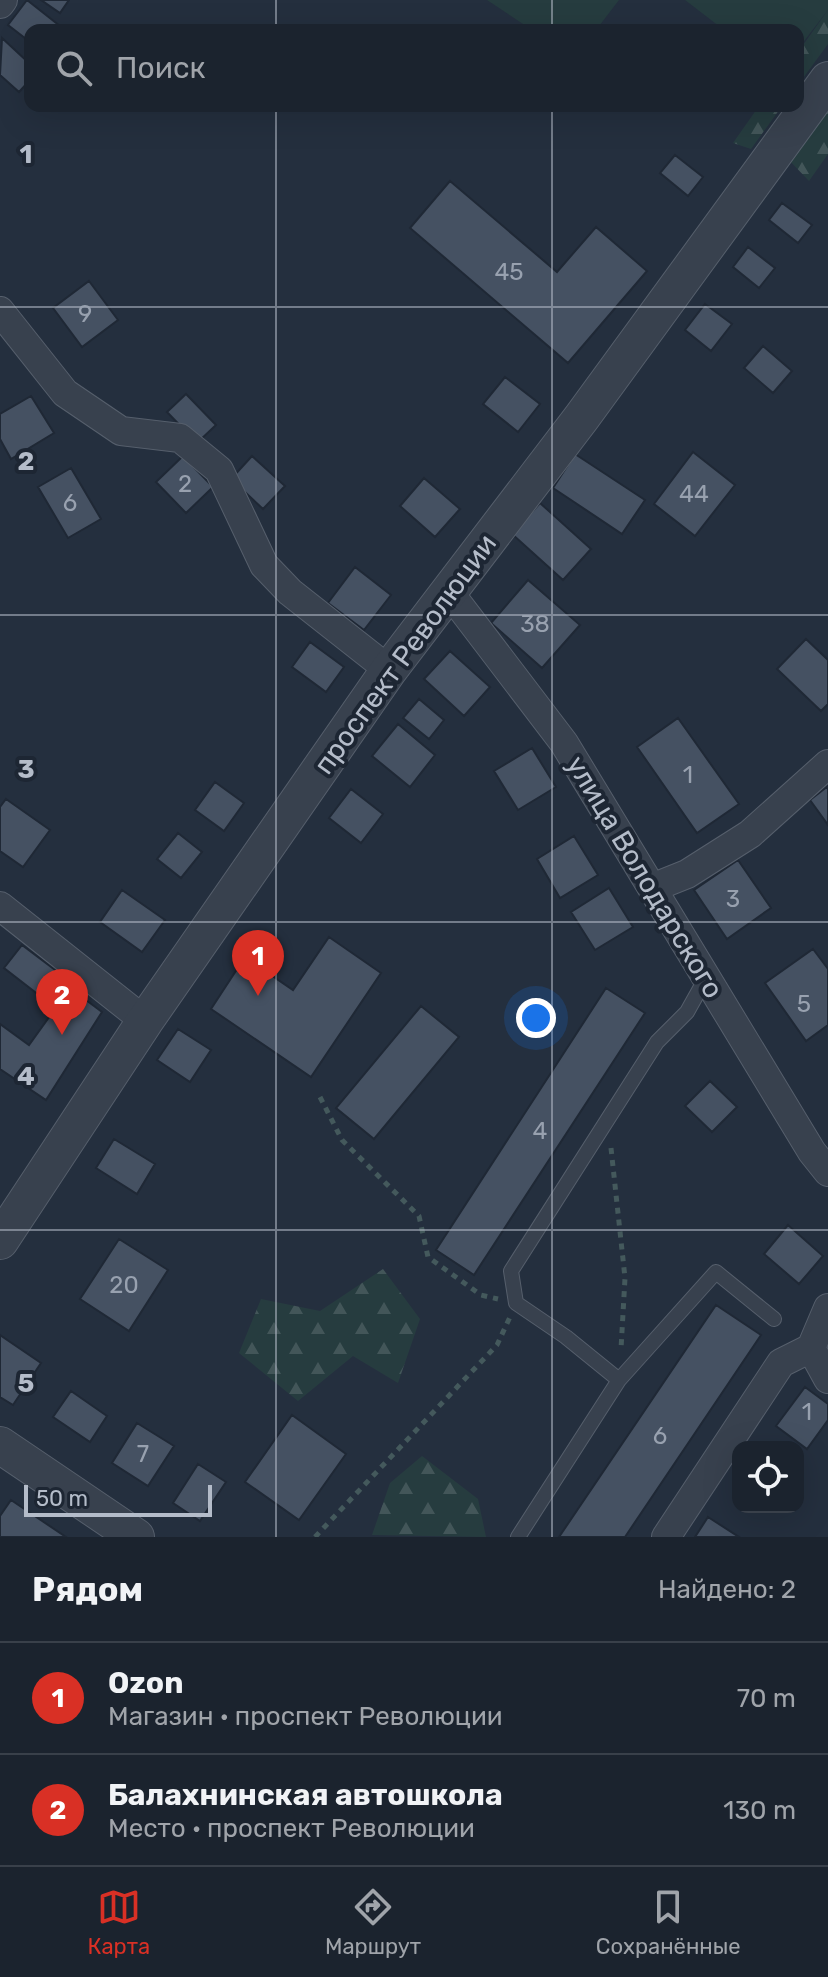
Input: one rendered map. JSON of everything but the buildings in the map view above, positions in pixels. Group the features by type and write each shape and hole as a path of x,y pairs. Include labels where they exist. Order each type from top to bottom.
{"street":[{"name":"проспект Революции","path":"0,1241 145,1021 389,670 582,417 828,80"},
{"path":"0,311 65,393 121,431 180,438 219,470 264,565 290,592 389,670"},
{"name":"улица Володарского","path":"449,592 564,743 812,1152 828,1172"},
{"path":"652,888 687,874 750,834 828,764"},
{"path":"0,906 145,1021"},
{"path":"666,1537 781,1363 811,1348 828,1308"},
{"path":"811,1348 828,1379"},
{"path":"4,1455 136,1537"}],"lane":[{"path":"619,1380 566,1337 516,1303 511,1271 657,1042 687,1012 706,978"},
{"path":"518,1537 619,1380 716,1272 774,1319"}],"path":[{"path":"315,1537 497,1345 516,1303 481,1295 428,1257 419,1216 342,1140 320,1097"},
{"path":"608,1119 625,1278 619,1380"}],"green space":[{"path":"487,0 619,0 601,24 523,24"},
{"path":"685,0 828,0 828,10 804,41 804,24 716,24"},
{"path":"828,10 828,44 804,77 804,44"},
{"path":"828,100 828,154 809,181 787,158"},
{"path":"755,112 778,112 751,149 733,143"},
{"path":"383,1269 420,1319 398,1383 353,1356 298,1401 239,1353 261,1299 320,1311"},
{"path":"422,1456 478,1499 486,1537 372,1535 390,1483"}],"place":[{"name":"Ozon","path":"258,996"},
{"name":"Балахнинская автошкола","path":"62,1035"}]}
